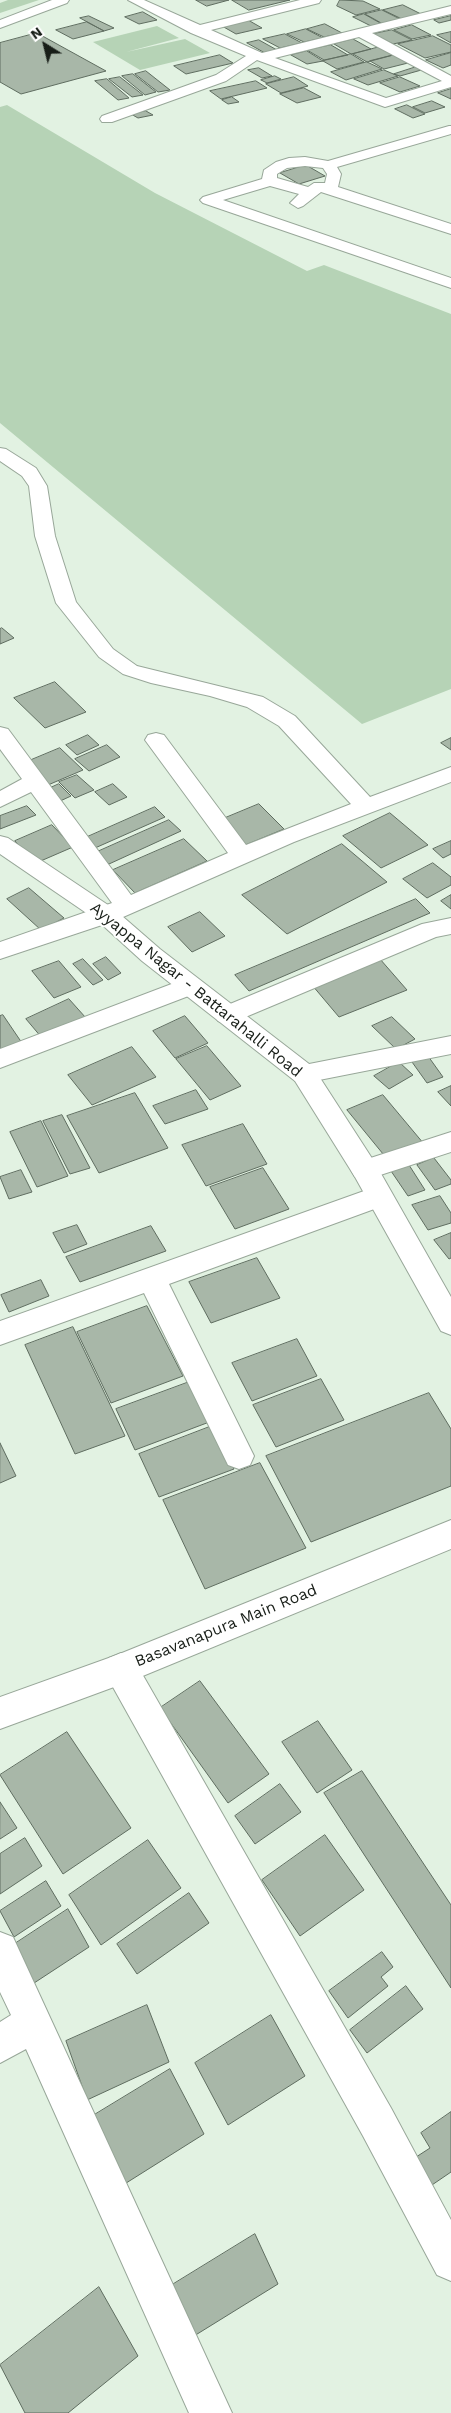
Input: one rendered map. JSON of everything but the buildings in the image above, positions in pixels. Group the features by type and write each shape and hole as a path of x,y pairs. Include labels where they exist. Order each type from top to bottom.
{"street":[{"path":"0,24 64,0"},
{"path":"196,30 315,0"},
{"path":"442,0 451,6"},
{"path":"141,1 196,30 258,56 385,103 451,82"},
{"path":"107,119 221,78 258,56 451,10"},
{"path":"360,32 451,82"},
{"path":"270,181 269,173 286,164 302,162 328,164 449,130"},
{"path":"328,164 334,174 334,180 328,189"},
{"path":"311,193 270,181 208,200 451,283"},
{"path":"274,222 319,186 451,229"},
{"path":"0,453 29,472 38,486 45,536 66,603 106,653 130,670 158,679 213,690 255,702 287,721 366,806"},
{"path":"0,734 35,781 116,910"},
{"path":"156,740 242,856"},
{"path":"0,951 116,910 242,856 451,774"},
{"path":"0,800 35,781"},
{"name":"Ayyappa Nagar - Battarahalli Road","path":"0,843 116,910 151,956 304,1074 365,1170 378,1197 448,1310"},
{"path":"227,1015 431,930 451,926"},
{"path":"0,1059 190,986"},
{"path":"304,1074 451,1045"},
{"path":"365,1170 451,1142"},
{"path":"0,1333 151,1277 378,1197"},
{"path":"151,1277 240,1456"},
{"name":"Basavanapura Main Road","path":"0,1713 121,1669 451,1534"},
{"path":"121,1669 367,2104 451,2261"},
{"path":"0,1950 211,2413"},
{"path":"0,2044 33,2023"}],"green space":[{"path":"8,0 39,0 0,13 0,3"},
{"path":"157,26 179,38 126,52 185,39 210,53 140,70 93,42"},
{"path":"7,105 155,193 307,271 324,265 451,314 451,689 362,724 0,423 0,107"}]}
